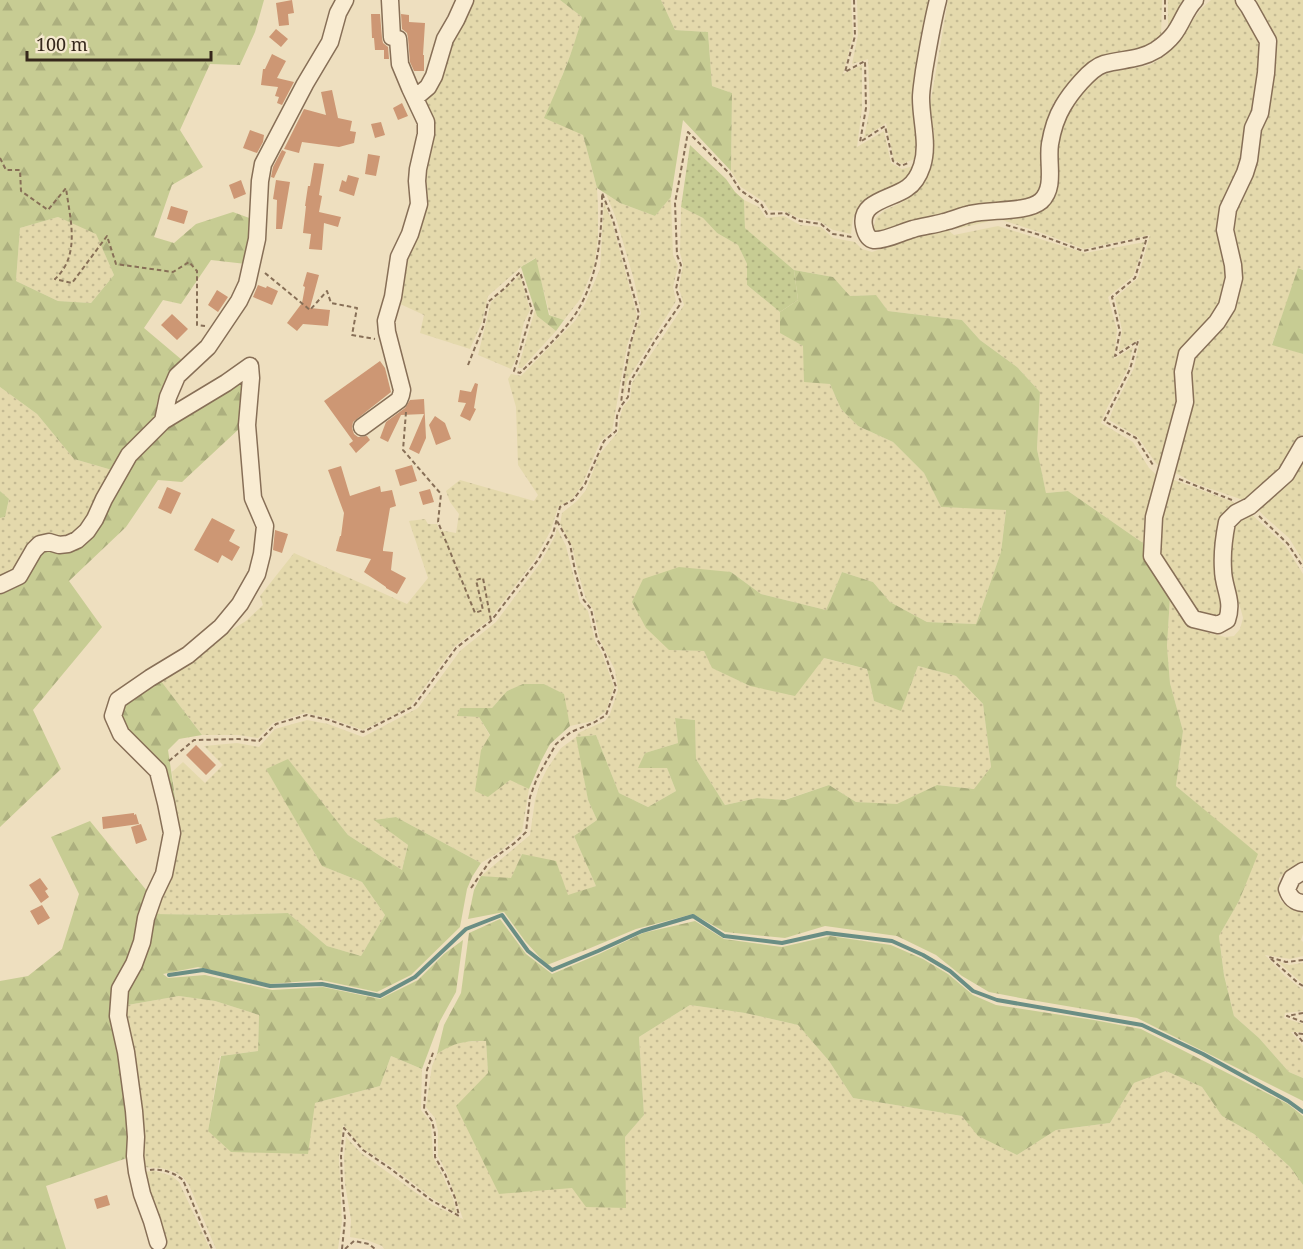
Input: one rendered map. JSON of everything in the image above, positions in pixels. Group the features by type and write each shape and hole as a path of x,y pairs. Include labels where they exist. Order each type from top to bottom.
{"street":[{"path":"163,421 168,397 177,376 208,348 239,301 247,284 257,239 263,164 330,42 338,13 345,0"},
{"path":"362,427 399,400 401,395 402,390 386,321 393,297 399,257 410,234 419,204 418,169 426,134 426,122 400,64 398,39 392,37 390,0"},
{"path":"415,98 428,87 434,76 445,39 465,0"},
{"path":"938,0 921,96 925,157 915,181 906,189 871,206 864,214 863,224 869,238 873,240 970,213 1029,207 1040,202 1048,192 1050,146 1056,123 1072,93 1101,64 1141,57 1156,50 1173,35 1195,0"},
{"path":"1244,0 1268,41 1260,113 1253,128 1249,160 1228,209 1225,230 1234,278 1227,306 1217,322 1186,354 1183,372 1185,402 1154,517 1152,556 1193,620 1218,625 1227,620 1230,612 1229,595 1222,570 1227,522 1236,513 1250,506 1286,474 1303,445"},
{"path":"0,585 19,576 40,544 48,542 68,544 77,540 95,519 129,455 163,421 250,366 247,425 252,498 265,525 257,574 240,604 221,627 188,655 118,700 112,716 121,734 158,771 172,833 164,874 146,918 142,942 134,964 120,989 118,1016 126,1052 134,1111 137,1172 158,1242"},
{"path":"1303,871 1292,878 1287,889 1295,902 1303,903"}],"path":[{"path":"854,0 855,36 845,72 866,61 866,108 860,142 885,126 893,161 901,166 925,157"},
{"path":"158,771 194,740 259,741 276,724 307,716 329,720 363,732 414,706 456,648 491,621 538,560 553,534 560,507 573,500 585,484 604,441 616,431 617,416 627,397 630,382 681,303 676,289 681,265 677,255 675,202 688,132 730,174 740,190 761,204 767,214 785,213 800,221 821,224 833,234 854,238 866,232"},
{"path":"0,158 6,170 20,170 21,191 48,210 66,188 73,243 64,271 55,279 72,283 107,236 116,264 173,272 189,262 197,271 197,326 223,327"},
{"path":"468,364 483,327 488,302 520,272 532,310 514,371 520,373 571,320 596,267 600,241 602,193 613,220 639,314 630,345 621,406"},
{"path":"997,223 1040,235 1083,251 1148,237 1135,278 1112,297 1120,332 1115,356 1138,341 1130,369 1104,421 1136,438 1152,464 1165,474"},
{"path":"252,263 310,310 327,291 331,303 357,308 352,335 390,341"},
{"path":"401,395 407,397 403,450 441,494 438,522 475,613 483,610 476,580 483,578 491,621"},
{"path":"471,888 490,861 526,832 530,797 537,778 556,744 571,732 606,715 616,687 604,651 597,639 591,609 583,599 570,544 556,521"},
{"path":"1303,960 1286,962 1269,957 1303,986"},
{"path":"1303,1013 1287,1016 1303,1022"},
{"path":"1303,1034 1295,1033 1303,1042"},
{"path":"344,1249 345,1219 341,1165 344,1128 363,1150 431,1200 459,1216 455,1198 435,1156 435,1134 432,1121 424,1109 427,1070 434,1050"},
{"path":"137,1172 154,1169 177,1175 183,1180 212,1249"},
{"path":"344,1249 354,1241 369,1244 375,1249"},
{"path":"368,1249 369,1244"}],"shaded area":[{"path":"472,0 560,0 582,17 562,76 583,135 597,188 598,238 594,266 581,298 564,320 550,315 535,258 521,267 488,296 482,322 470,349 420,333 424,315 398,303 422,98 447,56"},
{"path":"661,0 851,0 853,36 843,74 862,65 862,109 857,147 884,131 891,163 902,169 914,166 908,176 899,184 867,197 853,218 851,234 833,230 819,221 799,218 783,211 769,210 764,202 741,187 731,171 732,93 712,86 708,32 675,30"},
{"path":"857,0 930,0 919,157 902,164 894,160 886,123 864,138 870,108 868,59 852,64 858,35"},
{"path":"948,0 1162,0 1161,39 1150,48 1071,81 1053,103 1045,128 1041,152 1042,192 1017,207 968,206 954,213 872,233 876,218 914,193 926,181 931,167 934,133 930,106"},
{"path":"1168,0 1185,0 1168,29"},
{"path":"1211,0 1241,0 1265,45 1226,249 1226,300 1189,343 1177,419 1163,470 1138,437 1109,420 1134,368 1140,339 1119,351 1122,330 1115,298 1138,278 1150,235 1084,249 999,219 956,229 957,224 1045,207 1054,151 1067,109 1086,87 1106,73 1150,65 1166,55 1202,8"},
{"path":"1251,0 1303,0 1303,270 1299,268 1272,344 1303,354 1303,434 1279,473 1246,501 1194,483 1172,471 1191,359 1229,310 1229,228 1272,39"},
{"path":"606,194 620,203 655,216 671,197 673,255 678,266 673,287 676,301 627,381 624,396 625,373 641,313 616,218"},
{"path":"744,200 759,207 766,218 784,216 800,225 821,227 833,238 855,242 862,249 872,252 944,227 954,235 998,226 1085,253 1145,242 1133,276 1108,297 1117,330 1114,359 1133,347 1128,368 1101,423 1133,442 1149,468 1159,477 1143,543 1068,491 1046,493 1037,449 1040,392 1017,367 980,340 962,320 888,311 875,295 850,296 833,277 794,270 745,228"},
{"path":"604,202 612,222 637,315 627,346 612,431 600,442 582,485 572,499 558,507 551,530 534,561 489,620 454,647 410,707 363,730 329,718 305,713 273,723 258,738 238,735 202,735 161,681 210,648 263,605 260,596 294,553 407,604 428,578 409,521 425,519 428,524 437,524 439,530 456,533 459,514 450,502 446,491 460,480 534,501 538,495 518,465 516,407 508,379 511,374 521,376 575,321 585,304 600,269"},
{"path":"681,207 703,218 717,233 738,245 747,264 747,285 780,312 781,333 803,346 830,384 841,409 858,426 893,442 924,473 941,507 1006,509 1001,552 976,624 927,622 890,602 873,582 842,572 826,610 761,594 731,572 669,650 704,651 713,668 750,686 823,658 867,669 874,701 901,710 918,666 956,676 983,704 991,767 975,789 937,785 897,805 856,802 829,785 784,800 757,798 725,805 696,759 695,720 675,718 678,743 645,753 639,768 667,768 676,791 648,807 619,793 596,735 577,737 588,800 597,820 574,836 596,886 568,896 522,854 511,879 481,876 530,835 535,800 547,769 561,748 578,733 605,721 610,714 618,690 615,670 600,640 593,609 586,599 572,546 560,524 562,513 586,490 599,455 618,432 623,407 630,399 632,383 684,305 679,288 683,264 680,253"},
{"path":"58,217 96,233 114,275 91,303 58,301 16,281 20,228"},
{"path":"520,275 530,310 524,322 516,359 511,369 478,355 491,302"},
{"path":"535,310 537,316 556,331 522,368 518,368"},
{"path":"0,387 37,414 74,459 112,470 89,519 77,531 0,578 0,518 5,517 9,500 0,491"},
{"path":"1303,453 1303,561 1289,538 1255,506"},
{"path":"1169,478 1233,502 1240,507 1223,517 1224,606 1218,617 1194,613 1157,553 1159,514"},
{"path":"1248,511 1285,545 1303,574 1303,862 1279,878 1278,891 1280,900 1287,906 1303,910 1301,940 1303,956 1290,959 1265,955 1285,976 1303,990 1303,1011 1285,1013 1284,1018 1303,1024 1303,1032 1291,1032 1303,1046 1303,1078 1289,1072 1259,1038 1234,1016 1224,974 1219,936 1239,901 1257,854 1176,786 1183,731 1170,683 1167,646 1170,597 1194,629 1225,637 1234,636 1240,629 1243,618 1227,569 1230,527"},
{"path":"557,528 566,546 580,602 588,611 595,641 602,653 614,687 606,711 593,721 570,726 563,694 544,684 524,684 507,691 492,708 460,708 458,716 479,717 490,736 481,750 488,797 510,779 529,789 522,832 502,850 481,863 396,817 375,820 408,845 402,870 348,835 288,760 267,770 322,866 362,882 385,915 361,956 327,946 288,913 154,914 176,835 180,830 172,772 183,762 205,783 223,765 204,746 237,743 259,747 275,729 307,720 328,724 363,737 418,708 460,651 496,622 541,562"},
{"path":"1277,961 1289,965 1303,963 1303,984"},
{"path":"179,996 215,1001 259,1015 258,1051 220,1056 208,1131 380,1086 391,1056 422,1069 421,1110 431,1123 433,1157 453,1199 457,1214 362,1148 343,1125 339,1158 342,1221 338,1249 216,1249 189,1185 183,1177 161,1168 139,1167 122,1006"},
{"path":"690,1005 745,1013 798,1025 829,1061 853,1098 962,1116 979,1136 1017,1155 1056,1130 1110,1123 1134,1083 1166,1071 1202,1087 1222,1116 1254,1134 1290,1167 1303,1185 1303,1249 384,1249 367,1240 350,1237 351,1220 345,1184 346,1137 361,1153 433,1205 463,1219 447,1173 438,1156 438,1131 435,1118 426,1107 432,1066 437,1054 451,1045 486,1041 488,1073 625,1137 644,1115 639,1037"},
{"path":"155,1171 172,1176 179,1182 210,1249 165,1249 141,1172"}],"green space":[{"path":"0,0 264,0 255,32 240,65 210,64 180,130 203,167 172,185 154,237 174,243 196,224 233,212 252,219 246,264 211,260 181,304 163,300 144,328 182,360 166,379 157,402 155,422 112,470 74,459 37,414 0,387","holes":["58,217 96,234 114,275 91,303 58,301 16,281 20,228"]},
{"path":"560,0 661,0 675,30 708,32 712,86 732,93 731,171 683,120 671,197 655,216 620,203 597,188 583,135 544,118 565,68 582,17"},
{"path":"690,145 726,179 744,200 745,228 794,270 798,300 780,312 747,285 747,264 738,245 717,233 703,218 681,207"},
{"path":"536,258 549,315 564,320 556,331 537,316 521,267"},
{"path":"1298,268 1303,270 1303,354 1272,345"},
{"path":"794,270 833,277 850,296 876,295 888,311 962,320 980,340 1017,367 1040,392 1037,449 1046,493 1068,491 1143,543 1170,597 1167,646 1170,683 1183,731 1176,786 1258,854 1239,901 1219,936 1224,975 1234,1016 1259,1038 1289,1072 1303,1078 1303,1101 1137,1018 989,992 962,976 936,955 897,936 825,926 785,938 725,932 693,914 636,929 547,965 525,941 504,912 468,919 474,890 481,876 511,878 522,854 556,861 568,895 596,886 574,836 597,820 588,800 576,737 596,735 619,793 648,807 676,791 667,768 638,768 645,753 678,743 675,718 695,720 696,759 725,805 757,798 785,800 829,785 856,802 897,804 937,785 974,789 991,767 983,704 956,676 918,666 901,711 874,701 867,669 824,658 795,696 750,686 712,668 704,651 669,650 646,628 632,602 643,579 679,567 731,572 761,594 826,610 842,572 873,582 890,602 927,622 976,624 1001,552 1006,510 941,507 924,473 893,442 858,426 841,409 830,384 804,382 803,346 780,333 780,312 798,300"},
{"path":"243,379 240,428 182,482 158,480 126,527 69,581 102,627 33,710 61,769 0,827 0,590 33,567 46,546 64,548 129,463 173,423"},
{"path":"0,491 9,499 5,517 0,518"},
{"path":"161,681 202,735 179,739 168,750 180,830 176,835 142,748 118,716 123,703"},
{"path":"523,684 544,684 564,694 570,726 550,744 529,789 510,780 488,797 475,791 481,750 490,735 479,717 457,716 460,708 492,708 507,691"},
{"path":"288,759 348,835 402,870 408,845 374,820 396,817 481,863 467,889 460,927 411,975 377,992 321,980 269,984 198,967 163,974 168,978 205,975 272,990 323,987 380,999 418,980 444,954 463,940 456,992 440,1021 422,1069 391,1056 380,1086 315,1103 308,1154 231,1152 208,1131 221,1056 258,1051 259,1015 215,1001 179,996 122,1006 154,914 288,913 327,946 361,956 385,915 362,882 322,866 266,769"},
{"path":"90,821 147,891 142,919 111,1019 129,1116 130,1157 46,1186 66,1249 0,1249 0,981 28,976 62,949 79,894 51,837"},
{"path":"500,919 526,954 552,974 643,933 695,921 724,939 782,947 830,936 891,945 923,959 948,974 973,995 996,1005 1141,1029 1288,1104 1303,1116 1303,1185 1290,1167 1254,1134 1222,1116 1202,1087 1166,1071 1134,1083 1110,1123 1056,1130 1017,1155 978,1136 962,1116 853,1098 829,1061 798,1025 745,1013 690,1005 639,1037 644,1115 625,1137 626,1208 586,1207 572,1188 499,1194 456,1106 488,1073 486,1041 460,1043 437,1054 444,1025 461,993 469,933"}],"building":[{"path":"292,0 294,13 288,14 289,25 279,26 276,3"},
{"path":"371,14 380,14 383,43 388,47 389,59 384,59 384,50 375,50"},
{"path":"401,14 409,15 409,22 425,23 424,71 414,71 410,62 408,38 407,33 402,29"},
{"path":"276,29 288,39 281,47 269,37"},
{"path":"272,54 286,61 277,78 294,82 282,105 277,103 279,97 275,96 278,87 261,85 263,69"},
{"path":"332,90 338,118 352,121 350,131 356,132 354,143 339,147 302,142 299,153 284,149 304,109 326,115 321,92"},
{"path":"402,103 408,116 398,120 393,108"},
{"path":"381,122 385,135 375,138 371,124"},
{"path":"250,130 264,135 257,153 243,148"},
{"path":"282,150 286,152 274,178 271,177 273,167"},
{"path":"368,154 380,156 376,176 365,174"},
{"path":"314,163 324,164 319,212 341,217 338,227 324,223 322,250 309,249 311,234 303,233 308,186 310,186"},
{"path":"348,175 359,178 354,196 339,191 342,180 346,182"},
{"path":"241,180 246,194 234,199 229,185"},
{"path":"276,180 290,182 282,229 276,229 277,200 273,199"},
{"path":"171,206 188,211 184,224 167,219"},
{"path":"307,272 319,275 310,308 330,310 328,326 303,324 297,331 287,323 302,303"},
{"path":"258,285 278,291 272,305 253,297"},
{"path":"217,290 228,297 218,312 208,305"},
{"path":"172,314 188,329 177,340 161,325"},
{"path":"380,361 385,368 391,392 353,422 354,434 358,437 367,436 370,440 356,453 349,444 353,441 324,401"},
{"path":"475,383 478,384 474,408 476,409 470,421 460,416 466,403 458,402 460,390 471,392"},
{"path":"424,399 426,438 419,454 409,449 424,414 401,415 388,442 380,438 386,422 405,408 410,400"},
{"path":"435,416 445,423 451,439 436,445 429,425"},
{"path":"412,465 417,481 400,486 395,470"},
{"path":"341,466 350,496 380,486 381,492 392,490 396,506 390,508 383,551 393,552 391,570 406,578 397,594 364,572 371,559 336,551 341,536 344,513 328,470"},
{"path":"167,487 181,493 171,514 158,508"},
{"path":"430,489 434,502 423,505 419,492"},
{"path":"212,518 235,530 229,541 240,547 232,561 222,555 218,563 194,550"},
{"path":"275,530 288,534 282,553 273,550"},
{"path":"196,745 216,765 206,775 186,755"},
{"path":"134,813 139,824 103,829 102,817"},
{"path":"141,824 147,840 136,844 131,827"},
{"path":"40,878 48,889 45,891 49,897 41,903 29,885"},
{"path":"42,905 50,918 38,925 30,911"},
{"path":"107,1195 110,1205 97,1209 94,1199"}],"waterway":[{"path":"169,975 203,970 270,986 322,984 380,996 415,977 466,929 502,915 528,951 552,970 642,931 693,916 724,936 782,943 827,933 892,941 923,955 950,971 973,991 997,1000 1142,1025 1203,1054 1288,1101 1303,1112"}]}
